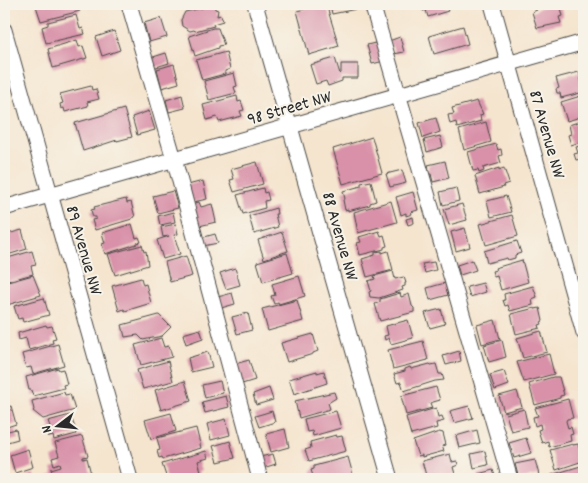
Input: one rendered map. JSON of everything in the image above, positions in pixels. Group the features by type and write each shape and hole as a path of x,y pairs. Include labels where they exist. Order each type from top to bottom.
{"street":[{"path":"129,4 174,160 260,479"},
{"name":"88 Avenue NW","path":"255,4 390,479"},
{"path":"372,4 510,479"},
{"name":"87 Avenue NW","path":"492,4 584,333"},
{"name":"89 Avenue NW","path":"4,30 130,479"},
{"name":"98 Street NW","path":"4,208 584,42"}],"building":[{"path":"39,4 78,4 80,11 41,21 36,6"},
{"path":"89,4 101,4 90,8"},
{"path":"326,4 339,46 309,55 297,11"},
{"path":"331,4 365,4 366,7 332,14 331,9 335,7 331,7"},
{"path":"424,4 445,4 448,11 428,17 426,10 423,11 422,7 425,6"},
{"path":"554,4 560,4 563,16 559,17 561,23 537,28 532,12"},
{"path":"214,5 215,9 218,10 217,16 221,15 223,21 213,24 214,26 195,31 190,31 182,26 181,20 185,12"},
{"path":"76,15 80,29 83,28 85,34 46,43 42,27 48,25 48,22"},
{"path":"161,18 167,37 149,42 144,23"},
{"path":"463,26 468,44 434,54 429,36"},
{"path":"218,28 224,45 195,56 189,36"},
{"path":"114,31 120,50 102,56 96,37"},
{"path":"400,37 404,52 394,54 389,41"},
{"path":"77,40 79,47 83,46 87,58 53,68 48,49"},
{"path":"379,42 384,61 372,64 367,45"},
{"path":"226,52 230,69 225,71 225,74 202,80 196,60"},
{"path":"166,53 169,63 153,68 150,58"},
{"path":"335,58 340,74 341,64 358,64 358,78 342,78 342,81 328,86 326,81 316,84 310,65"},
{"path":"174,64 179,83 162,88 157,69"},
{"path":"579,72 584,92 561,98 560,93 557,93 556,89 559,88 556,78"},
{"path":"234,73 237,86 234,87 236,93 209,100 204,81"},
{"path":"91,86 92,90 96,89 99,99 87,102 88,106 65,112 64,108 61,109 60,104 63,103 60,94"},
{"path":"182,95 185,108 169,112 166,100"},
{"path":"584,95 584,116 567,121 561,102"},
{"path":"237,96 238,102 241,101 244,110 240,111 242,116 219,122 217,117 207,120 203,105"},
{"path":"477,101 483,114 480,115 481,121 457,128 456,122 450,124 448,115 454,114 452,108"},
{"path":"124,109 132,137 83,151 75,123"},
{"path":"149,111 155,130 137,135 132,117"},
{"path":"436,118 440,132 423,138 419,123"},
{"path":"584,120 584,141 571,145 568,135 571,134 569,125"},
{"path":"486,122 491,142 464,150 459,130"},
{"path":"440,136 443,147 427,152 424,140"},
{"path":"372,137 382,173 343,184 333,149"},
{"path":"496,144 498,150 501,149 502,155 499,156 501,163 483,168 484,171 479,173 478,170 473,171 468,152"},
{"path":"584,145 584,165 581,166 580,159 576,160 574,154 578,153 576,147"},
{"path":"445,161 449,178 433,182 431,174 426,175 424,170 429,169 428,165"},
{"path":"257,162 263,184 234,192 230,180 234,179 231,169"},
{"path":"499,168 499,170 504,168 509,183 503,185 504,187 480,194 475,176"},
{"path":"402,170 406,183 390,187 386,174"},
{"path":"203,181 207,199 189,203 184,186"},
{"path":"371,181 376,201 370,203 370,205 348,211 348,209 345,210 343,191"},
{"path":"263,188 264,193 267,192 269,200 264,201 265,208 243,214 237,195"},
{"path":"456,188 459,201 443,205 440,192"},
{"path":"173,191 178,208 158,213 153,196"},
{"path":"413,192 418,210 406,216 406,213 401,215 396,197"},
{"path":"506,196 511,212 491,217 487,201"},
{"path":"126,199 127,203 131,202 135,217 95,230 92,220 96,219 96,217 93,217 91,210 95,209 94,207"},
{"path":"391,201 397,222 358,233 354,212"},
{"path":"199,202 201,207 212,204 216,222 199,226 189,204"},
{"path":"462,204 467,220 449,225 444,209"},
{"path":"276,208 277,214 275,214 278,227 254,234 249,216"},
{"path":"173,212 175,222 160,225 158,216"},
{"path":"512,215 518,236 486,245 480,224"},
{"path":"413,217 414,223 408,225 406,219"},
{"path":"132,224 136,238 139,237 141,242 105,254 102,244 105,243 102,233"},
{"path":"176,224 178,234 174,235 180,254 163,259 157,240 169,236 163,237 161,227"},
{"path":"465,228 470,247 456,251 451,232"},
{"path":"22,230 27,249 4,256 4,235"},
{"path":"379,231 381,236 384,235 387,246 384,249 360,255 357,243 361,242 359,237"},
{"path":"282,232 288,251 264,259 258,240"},
{"path":"215,234 218,243 203,246 201,238"},
{"path":"517,241 521,253 515,255 515,258 487,263 484,251"},
{"path":"142,245 144,252 146,251 148,265 115,275 108,254"},
{"path":"32,251 36,265 31,266 33,274 4,282 4,259"},
{"path":"382,251 382,253 388,251 393,270 367,277 362,259 375,255 375,252"},
{"path":"287,253 293,273 263,282 257,262"},
{"path":"186,256 192,276 170,282 165,262"},
{"path":"472,260 476,270 460,275 457,265"},
{"path":"522,260 528,282 501,290 497,276 494,277 492,271 496,270 495,268"},
{"path":"434,262 436,270 425,273 422,264"},
{"path":"235,268 240,285 226,289 220,273"},
{"path":"393,271 395,279 404,277 406,283 402,287 403,290 379,298 370,297 369,292 371,291 368,281 375,279 374,276"},
{"path":"33,275 41,295 7,305 4,299 4,283"},
{"path":"299,276 305,296 274,304 271,296 275,295 272,284"},
{"path":"141,278 143,285 146,284 151,303 119,311 112,286"},
{"path":"445,283 448,295 430,300 427,288"},
{"path":"483,283 486,292 470,297 467,287"},
{"path":"533,286 537,297 532,299 533,305 510,311 508,305 505,306 504,294"},
{"path":"232,293 235,304 221,308 218,297"},
{"path":"400,293 401,297 409,294 414,312 380,321 375,304 380,302 380,299"},
{"path":"44,298 49,315 23,322 22,318 18,319 14,306"},
{"path":"297,300 303,321 268,331 262,309"},
{"path":"540,308 543,321 539,325 540,328 516,334 511,314"},
{"path":"441,309 445,324 430,328 425,313"},
{"path":"248,313 252,330 237,334 232,317"},
{"path":"159,315 171,327 162,336 143,340 138,335 125,337 122,325"},
{"path":"408,320 413,338 391,344 389,338 385,340 384,336 388,335 386,326"},
{"path":"495,320 500,339 482,344 477,325"},
{"path":"46,325 47,327 52,326 56,338 52,339 53,343 29,350 26,338 19,340 18,333"},
{"path":"200,329 203,338 186,344 183,334"},
{"path":"541,331 547,352 523,358 517,338"},
{"path":"313,334 318,351 287,362 281,343"},
{"path":"161,338 164,347 169,346 172,357 141,365 135,345"},
{"path":"502,340 506,357 489,362 484,345"},
{"path":"423,341 428,360 393,369 388,350"},
{"path":"58,344 64,365 33,374 31,367 26,368 22,354"},
{"path":"459,351 461,361 446,365 443,356"},
{"path":"208,352 212,367 191,372 188,358"},
{"path":"549,354 554,374 524,382 517,362"},
{"path":"249,360 255,380 242,384 235,364"},
{"path":"168,361 173,381 143,389 137,370"},
{"path":"436,364 439,374 442,374 444,380 404,391 401,382 397,383 394,374 405,371 405,369 410,367 411,369"},
{"path":"58,368 59,370 63,369 67,384 63,385 64,388 33,396 31,390 29,390 26,377"},
{"path":"317,371 317,373 324,371 327,383 294,394 289,379"},
{"path":"504,371 509,385 495,390 490,375"},
{"path":"559,377 564,395 560,396 560,398 535,405 529,384"},
{"path":"185,381 191,401 161,410 155,390"},
{"path":"220,381 223,393 205,398 202,385"},
{"path":"436,387 440,400 430,403 432,408 406,415 401,396"},
{"path":"269,388 273,400 256,405 253,394"},
{"path":"4,391 7,402 4,403"},
{"path":"517,391 522,407 504,412 499,396"},
{"path":"64,392 65,395 70,394 75,410 43,419 33,411 32,401"},
{"path":"334,392 336,398 328,403 330,409 299,418 295,401"},
{"path":"226,396 229,407 205,413 202,402"},
{"path":"568,399 573,418 566,421 568,428 571,427 573,434 570,435 571,441 549,447 548,441 542,443 538,430 541,429 540,424 535,426 533,417 538,416 535,408"},
{"path":"11,406 16,424 4,428 4,408"},
{"path":"469,406 473,418 454,423 450,411"},
{"path":"436,408 438,417 442,416 444,421 436,423 437,428 411,435 406,417"},
{"path":"524,409 528,427 511,431 506,414"},
{"path":"272,411 275,422 259,427 255,416"},
{"path":"336,411 341,428 313,436 312,431 307,432 304,419"},
{"path":"171,413 176,431 151,439 145,420"},
{"path":"70,415 76,434 54,440 53,436 49,437 47,430 51,429 48,421"},
{"path":"226,419 230,435 211,440 207,424"},
{"path":"196,428 201,448 163,459 162,457 159,458 157,451 160,450 157,438"},
{"path":"16,429 18,439 4,443 4,432"},
{"path":"285,429 289,447 271,452 266,434"},
{"path":"477,430 480,443 459,448 456,436"},
{"path":"439,432 443,433 446,445 442,446 444,451 422,457 422,455 418,456 413,441"},
{"path":"336,435 337,437 342,436 346,451 309,461 305,450 311,448 310,442"},
{"path":"82,436 88,456 83,457 83,459 87,458 91,474 89,475 90,479 49,479 48,477 53,476 51,469 61,466 60,463 54,465 52,458 59,456 55,443"},
{"path":"526,438 531,453 514,458 509,443"},
{"path":"230,441 235,458 218,462 213,446"},
{"path":"578,444 583,461 556,470 550,450"},
{"path":"28,449 33,467 15,473 10,455"},
{"path":"206,451 208,458 198,461 201,471 198,472 199,474 180,479 167,479 162,464"},
{"path":"485,451 488,465 474,468 471,454"},
{"path":"273,454 276,464 263,468 260,457"},
{"path":"450,454 452,462 457,461 458,465 453,467 455,474 436,479 427,479 422,461"},
{"path":"348,457 353,475 339,479 314,479 311,470 314,469 314,466"},
{"path":"535,460 539,475 519,479 515,464"},
{"path":"584,465 584,479 552,479 551,475"},
{"path":"493,470 496,479 479,479 478,474"},
{"path":"34,474 36,479 18,479"},
{"path":"291,475 292,479 277,479"}]}
